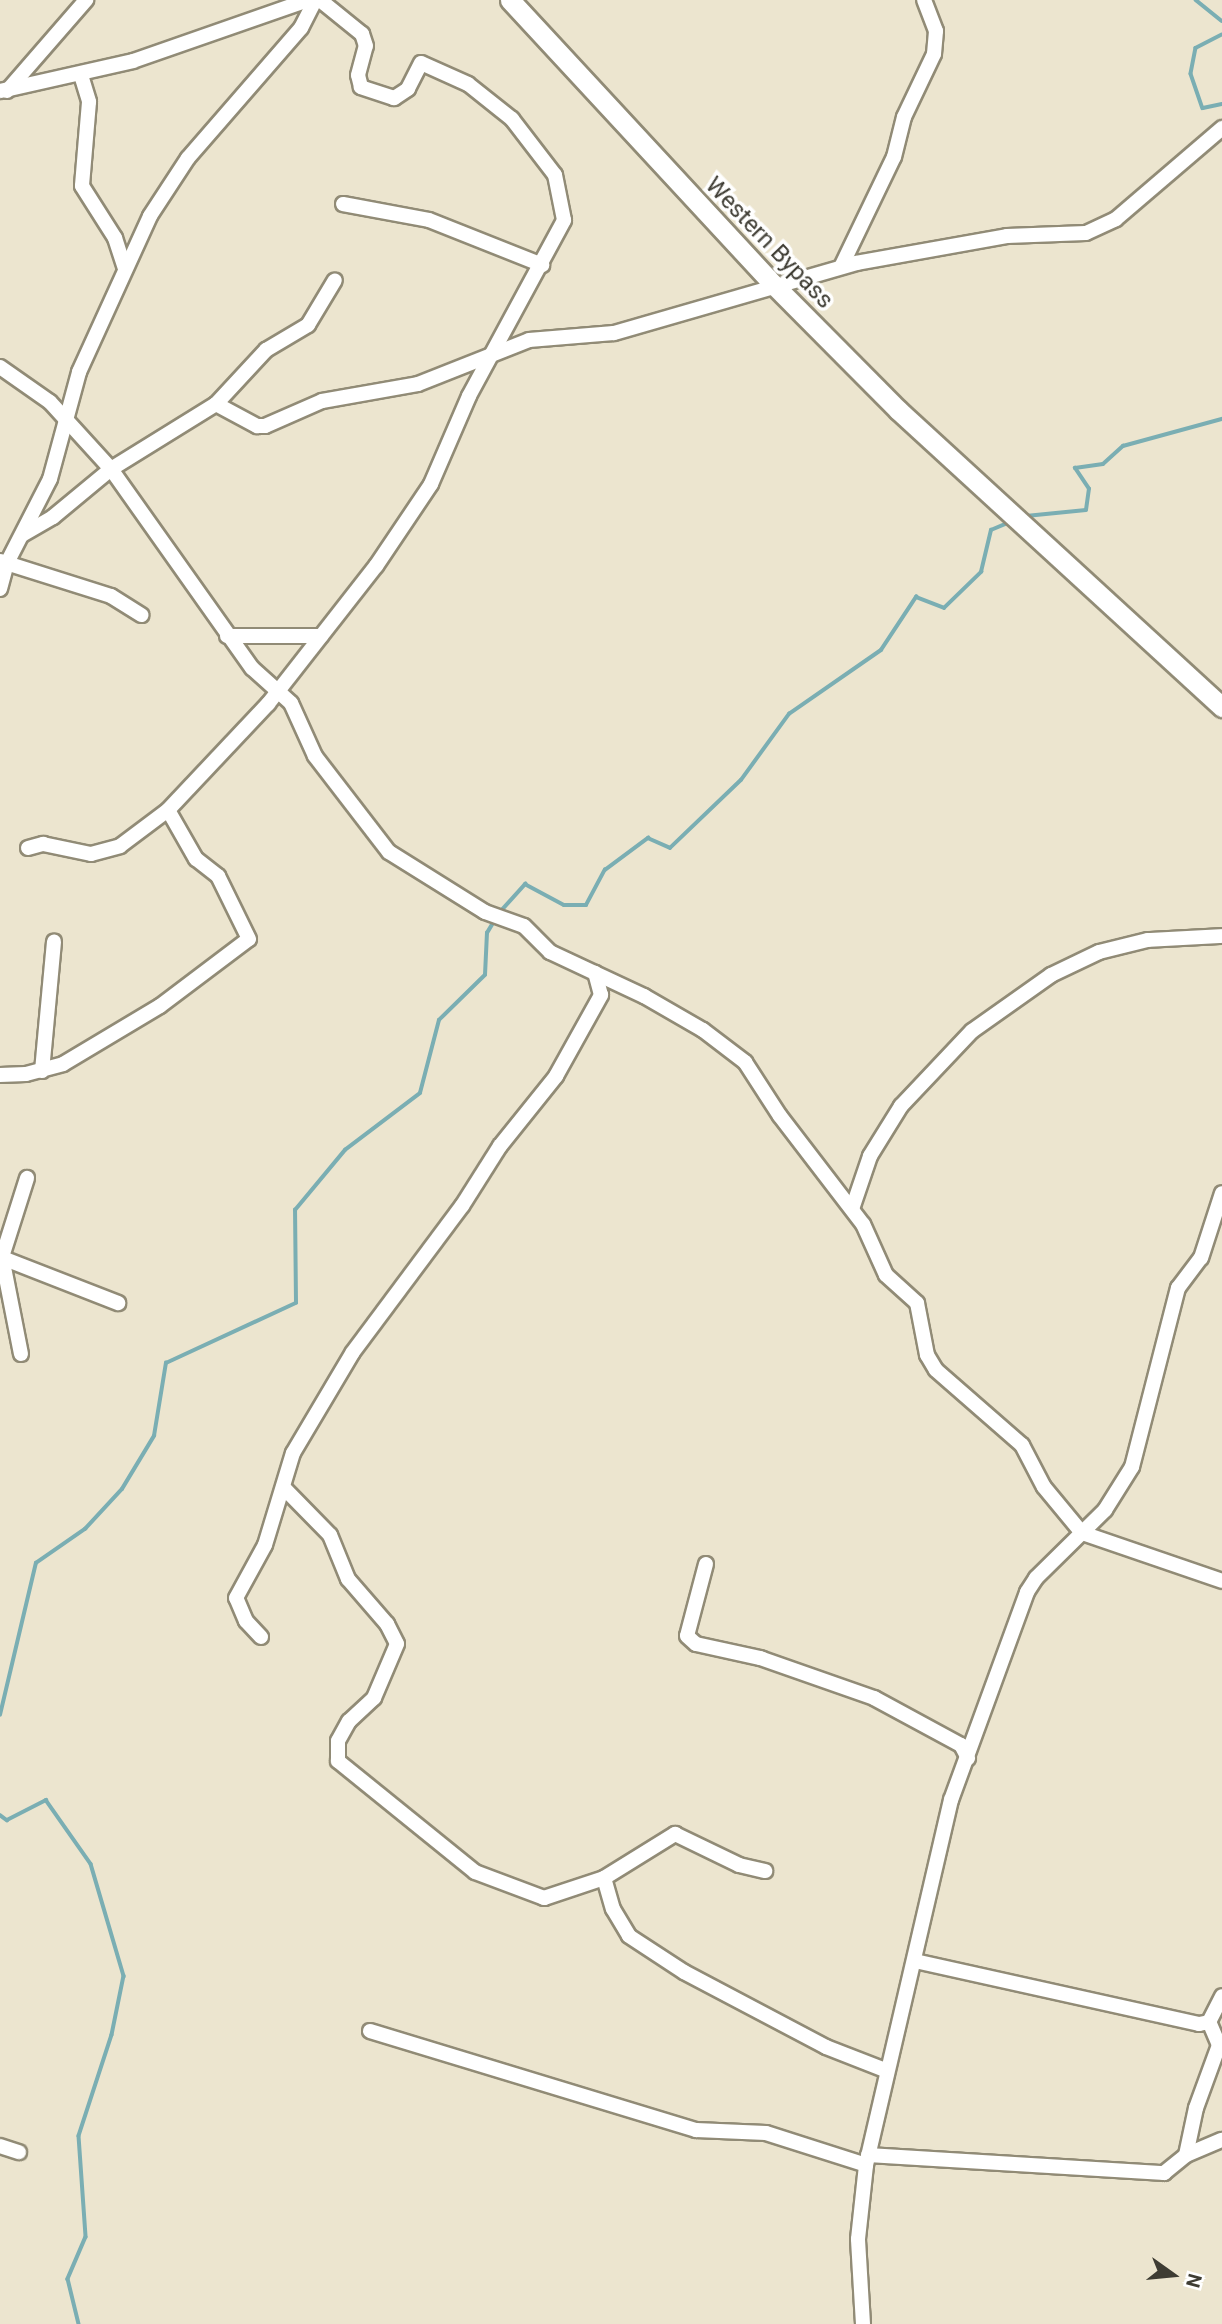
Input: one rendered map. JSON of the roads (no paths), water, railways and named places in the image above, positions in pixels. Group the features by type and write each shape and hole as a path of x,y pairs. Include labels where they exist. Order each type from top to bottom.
{"main road":[{"name":"Western Bypass","path":"510,0 774,285 1004,509 1222,707"}],"street":[{"path":"5,89 81,75 308,0"},
{"path":"0,589 4,562 22,534 50,479 63,419 86,354 150,216 188,158 302,28 315,0"},
{"path":"28,848 43,844 90,853 111,850 168,810 256,719 321,636 431,484 469,396 564,220 555,175 529,137 476,90 421,63 408,89 394,98 361,87 358,75 366,46 362,34 320,0"},
{"path":"841,267 894,157 905,117 934,54 936,31 924,0"},
{"path":"0,100 5,89 84,1"},
{"path":"81,75 89,102 82,186 115,238 125,268"},
{"path":"216,404 257,426 265,426 322,401 418,384 529,340 614,333 841,267 967,242 1086,233 1101,227 1222,128"},
{"path":"343,204 429,220 542,265"},
{"path":"22,534 53,517 111,469 216,404 266,350 308,325 335,280"},
{"path":"0,368 50,402 111,469 227,636 252,668 291,703 315,756 390,852 487,912 524,926 550,952 683,1018 745,1062 780,1116 852,1209 875,1246 886,1275 917,1303 927,1355 936,1370 1022,1445 1044,1488 1082,1533 1222,1581"},
{"path":"4,562 111,596 142,615"},
{"path":"227,636 321,636"},
{"path":"0,1075 42,1071 140,1019 249,939 218,876 196,859 168,810"},
{"path":"852,1209 870,1156 901,1106 972,1031 1051,975 1099,952 1148,940 1222,936"},
{"path":"42,1071 54,942"},
{"path":"261,1637 246,1621 236,1598 265,1545 293,1453 321,1398 462,1206 476,1179 556,1076 601,995 595,973"},
{"path":"21,1354 1,1257 27,1178"},
{"path":"863,2324 858,2239 867,2160 885,2070 915,1962 951,1800 1027,1592 1105,1510 1132,1467 1178,1288 1202,1258 1222,1193"},
{"path":"1,1257 118,1303"},
{"path":"283,1487 330,1535 348,1579 395,1635 395,1655 379,1689 349,1721 338,1741 338,1761 475,1872 518,1891 544,1898 604,1878 675,1834 739,1865 765,1871"},
{"path":"706,1564 687,1636 696,1644 760,1658 874,1698 961,1745 968,1758"},
{"path":"604,1878 613,1909 629,1936 684,1972 826,2047 885,2070"},
{"path":"915,1962 1072,1999 1199,2024 1209,2022"},
{"path":"1186,2155 1196,2108 1219,2046 1209,2022 1222,1996"},
{"path":"370,2031 696,2130 766,2133 867,2160 1164,2173 1186,2155 1222,2140"},
{"path":"0,2146 19,2152"}],"waterway":[{"path":"1196,0 1222,21"},
{"path":"1222,35 1196,48 1191,74 1203,108 1222,104"},
{"path":"1026,516 1086,510 1089,489 1075,468 1103,464 1123,446 1222,419"},
{"path":"500,912 525,884 564,905 586,905 605,870 648,838 670,848 741,780 789,714 881,650 916,597 944,608 981,572 991,530 1012,521"},
{"path":"0,1715 36,1563 85,1529 122,1489 154,1436 166,1363 296,1303 295,1210 345,1150 420,1093 439,1020 485,975 487,933 496,918"},
{"path":"0,1815 7,1820 46,1800 91,1864 124,1976 112,2035 79,2136 86,2237 68,2279 79,2324"}]}
